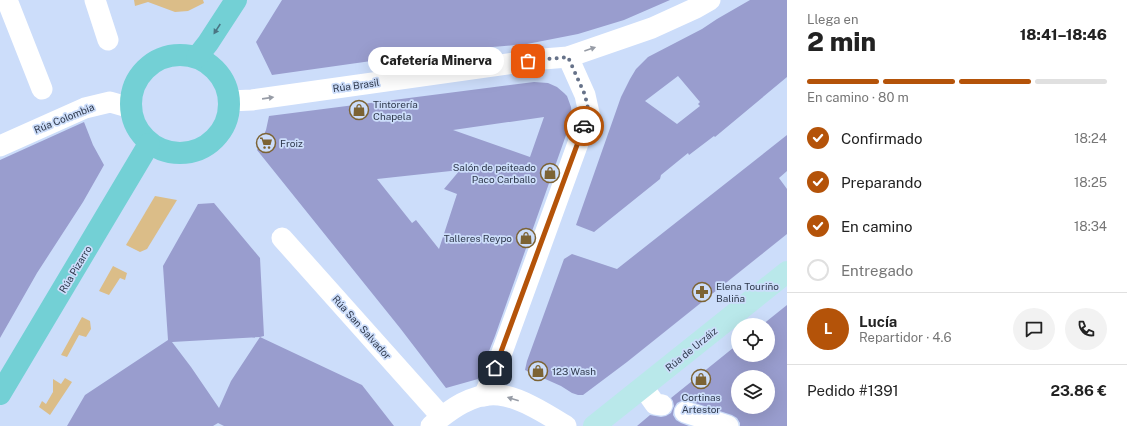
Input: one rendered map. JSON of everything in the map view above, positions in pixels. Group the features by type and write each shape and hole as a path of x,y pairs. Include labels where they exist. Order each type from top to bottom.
{"main road":[{"path":"197,58 236,0"},
{"path":"180,55 197,58 210,64 226,87 229,101 228,117 221,132 210,144 195,151 179,154 164,151 149,144 136,128 132,118 132,93 138,77 150,65 164,57 180,55"},
{"name":"Rúa Pizarro","path":"0,394 149,144"},
{"name":"Rúa de Urzáiz","path":"594,426 787,272"}],"street":[{"path":"7,0 42,89"},
{"path":"95,0 108,40"},
{"name":"Rúa Brasil","path":"229,101 252,100 568,57 652,28 710,0"},
{"path":"484,396 501,355 589,113 585,95 568,57"},
{"name":"Rúa Colombia","path":"0,146 85,108 110,102 131,108"},
{"name":"Rúa San Salvador","path":"282,238 436,421"},
{"path":"643,388 655,404 662,405"},
{"path":"436,421 466,401 484,396 499,395 518,400 540,410 566,426"},
{"path":"685,412 728,426"}],"shaded area":[{"path":"134,0 203,0 204,3 188,11 175,12 148,2 135,6"},
{"path":"155,196 177,200 147,249 140,252 126,245"},
{"path":"113,266 127,273 125,280 120,278 109,295 99,291"},
{"path":"82,317 90,321 91,329 86,337 79,335 67,357 61,355"},
{"path":"65,378 72,382 50,415 39,407 42,401 46,404 53,392 53,379 61,384"}],"building":[{"path":"282,0 670,0 624,20 578,34 527,44 435,52 272,75 256,42"},
{"path":"750,0 787,0 787,77 715,137 714,136 689,155 688,153 661,175 660,179 594,232 576,225 621,97 636,69 648,57 702,29","holes":["678,76 700,102 698,104 700,106 677,124 645,101"]},
{"path":"534,82 548,83 557,87 567,96 571,107 571,121 495,336 478,379 446,388 400,328 257,150 266,130 269,116","holes":["544,117 530,157 453,130","460,170 444,189 457,194 439,249 416,220 412,223 377,179"]},
{"path":"84,122 93,145 104,165 83,202 37,273 0,338 0,160"},
{"path":"787,135 787,171 779,178 787,189 787,234 627,362 583,395 572,393 561,386 525,370 564,259 572,254 617,269"},
{"path":"214,203 260,258 264,336 260,337 362,385 394,426 224,426 218,423 213,426 67,426 85,395 168,340 163,266 198,204","holes":["260,337 231,381 219,408 172,342"]},
{"path":"787,305 787,426 740,426 737,418 732,415 683,400 677,403 674,408 673,415 676,420 689,426 637,426 650,415 661,417 671,413 674,406 671,398 731,350 731,362 775,362 775,318 771,318"}],"way so far":[{"path":"528,61 568,57 585,95 589,113 584,126"}],"place":[{"name":"Cafetería Minerva","path":"528,61"},
{"name":"Tintorería Chapela","path":"359,110"},
{"name":"Froiz","path":"266,143"},
{"name":"Salón de peiteado Paco Carballo","path":"550,173"},
{"name":"Talleres Reypo","path":"526,238"},
{"name":"Elena Touriño Baliña","path":"702,292"},
{"name":"123 Wash","path":"538,371"},
{"name":"Cortinas Artestor","path":"701,379"}],"route":[{"path":"495,368 584,126"}]}
